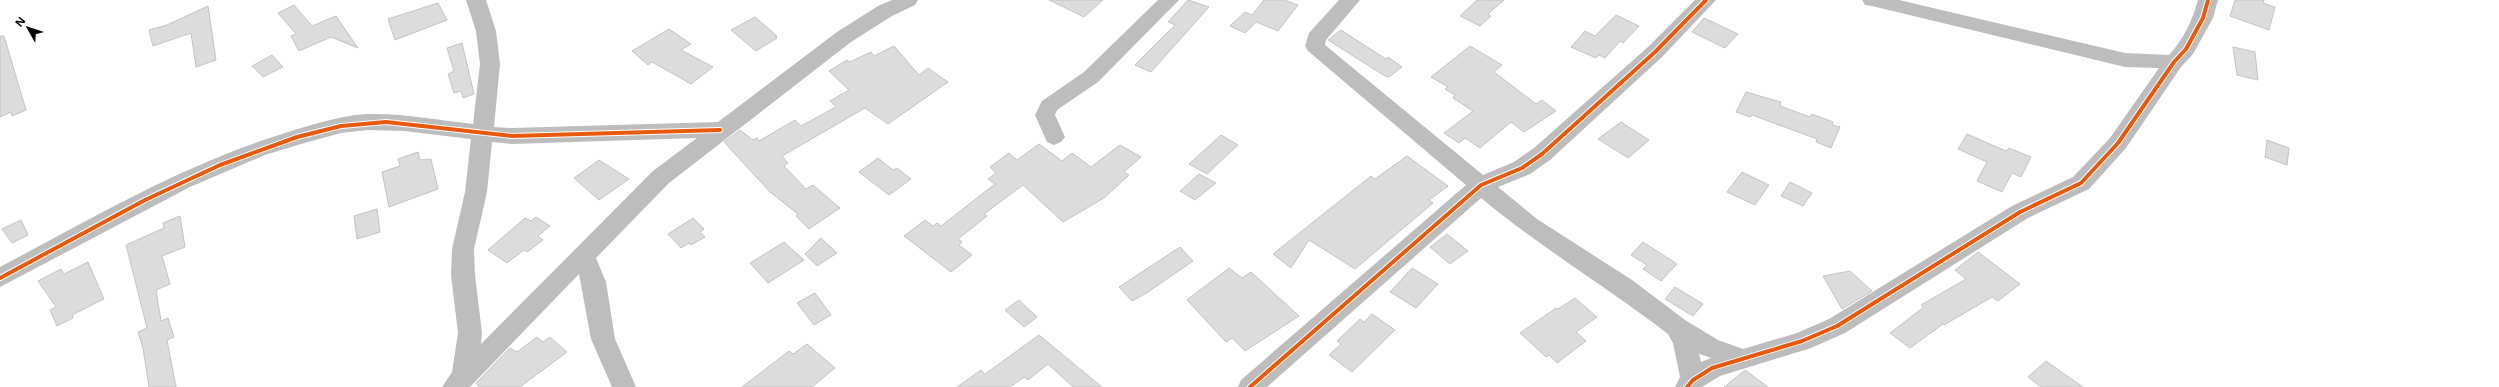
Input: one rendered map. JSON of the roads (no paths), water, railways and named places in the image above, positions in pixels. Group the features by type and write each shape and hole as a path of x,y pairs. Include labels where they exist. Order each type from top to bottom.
{"street":[{"path":"459,382 470,333 463,275 463,249 476,192 481,134 490,64 486,31 476,0"},
{"path":"459,382 661,177 720,130 844,37 885,11 908,0"},
{"path":"1054,137 1045,115 1050,106 1091,77 1169,0"},
{"path":"1350,0 1322,29 1316,38 1315,46 1530,225 1624,287 1676,327 1709,347 1743,359"},
{"path":"1250,387 1481,185 1522,168 1542,154 1655,52 1706,0"},
{"path":"1875,0 1907,5 2125,60 2174,62"},
{"path":"1676,327 1685,343 1690,383 1712,368 1802,341 1837,326 1943,262 2020,212 2081,183 2118,142 2174,62 2186,49 2203,18 2208,0"},
{"path":"2125,60 2156,87"},
{"path":"0,278 131,207 205,170 270,145 318,131 366,122 420,125 481,134 520,136 720,130"},
{"path":"584,256 594,282 603,339 624,387"}]}
